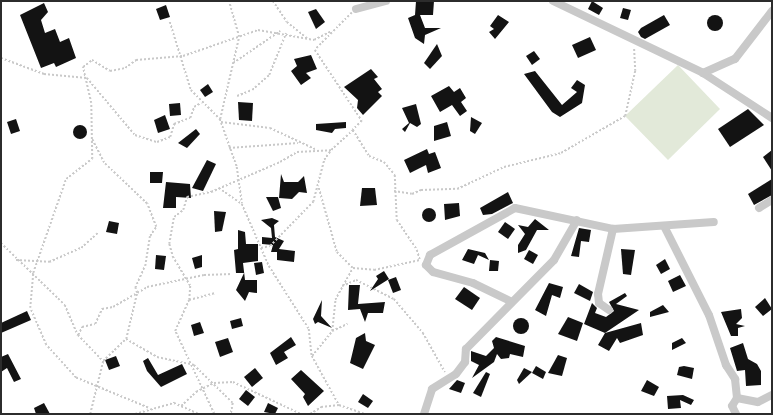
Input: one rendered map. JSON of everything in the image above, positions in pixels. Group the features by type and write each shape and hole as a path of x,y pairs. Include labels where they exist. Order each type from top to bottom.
{"street":[{"path":"356,9 386,1"},
{"path":"553,1 634,43 703,73 772,118"},
{"path":"703,73 735,58 772,11"},
{"path":"759,208 772,200"},
{"path":"510,301 473,283 433,272 426,265 430,255 515,208 613,229 665,228 714,222"},
{"path":"424,414 432,389 465,362 466,349 510,301 554,260 576,220"},
{"path":"665,228 709,315 726,365 735,379 737,398 732,406 736,414"},
{"path":"609,310 599,304 598,294 613,229"},
{"path":"737,398 758,402 772,395"}],"path":[{"path":"229,1 240,37 231,64 220,119 239,180 242,204 261,248 309,329 312,356 339,405"},
{"path":"273,1 287,22 307,38"},
{"path":"261,248 270,246 313,202 324,160 331,150 362,121 315,50 332,31 356,9"},
{"path":"170,22 183,56 191,90 201,103 220,119"},
{"path":"148,408 76,378 46,345 30,308 33,273 66,179 92,159 87,78 83,67 92,60 110,71 125,68 136,60 183,56 258,30 280,31 314,40 332,31"},
{"path":"231,64 280,31"},
{"path":"237,96 252,90 269,75 286,33"},
{"path":"394,191 412,194 421,190 457,189 504,167 561,153 625,116 635,71 634,43"},
{"path":"1,58 44,74 87,78 135,135 157,142 170,137 174,124 190,118 194,107 201,103"},
{"path":"221,122 270,128 300,144 316,150"},
{"path":"353,130 369,156 384,162 395,175 394,191 397,220 417,250 420,260"},
{"path":"90,414 98,387 103,361 126,340 137,293 135,288 145,266 146,247 156,227 147,204 104,162 91,138"},
{"path":"229,148 300,144"},
{"path":"214,414 175,331 189,300 190,286 173,258 169,244 174,217 183,210 187,197 219,188 239,180 297,152 331,150"},
{"path":"318,186 337,252 353,268 374,270 420,260 430,255"},
{"path":"219,188 242,204"},
{"path":"16,260 49,262 81,248 99,232"},
{"path":"1,243 16,260 33,273 65,305 78,335 103,361"},
{"path":"332,331 335,300 353,268"},
{"path":"78,335 82,327 95,324 102,309 147,287 186,278 232,274"},
{"path":"342,286 356,280 394,299 436,352 447,378"},
{"path":"189,300 215,293"},
{"path":"312,356 332,331 348,324"},
{"path":"126,340 147,353 191,365 214,383 233,403 231,414"},
{"path":"181,406 201,389 214,383 238,383 301,414"},
{"path":"310,414 321,407 339,405 356,413 365,414"},
{"path":"135,414 148,408 181,406 199,414"}],"green space":[{"path":"678,65 720,109 668,160 625,116"}],"building":[{"path":"416,1 434,1 433,15 420,15 425,28 441,28 425,35 424,44 415,38 408,18 415,15"},
{"path":"592,1 603,8 599,15 588,9"},
{"path":"44,3 48,12 41,20 45,33 55,29 60,42 69,38 76,58 56,67 54,63 41,68 20,15"},
{"path":"166,5 170,17 160,20 156,9"},
{"path":"623,8 631,10 628,20 620,18"},
{"path":"316,9 325,22 316,29 308,12"},
{"path":"498,15 509,22 495,39 489,32 494,29 490,26"},
{"path":"664,15 670,25 645,39 641,37 638,32 641,28"},
{"path":"715,15 722,20 723,23 718,30 715,31 708,26 707,23 712,16"},
{"path":"590,37 596,50 578,58 572,45"},
{"path":"437,44 442,56 430,69 424,63"},
{"path":"534,51 540,59 532,65 526,56"},
{"path":"311,55 317,69 306,73 311,78 301,85 291,71 297,66 294,59"},
{"path":"371,69 378,77 374,79 382,89 378,92 382,96 363,115 357,108 358,100 344,87"},
{"path":"535,71 562,105 577,92 571,88 577,80 585,85 582,103 560,117 552,112 524,74"},
{"path":"208,84 213,92 205,97 200,90"},
{"path":"449,86 454,92 460,88 466,98 461,102 467,111 460,116 452,105 440,112 431,96"},
{"path":"238,102 253,103 252,121 239,120"},
{"path":"180,103 181,115 170,116 169,104"},
{"path":"416,104 421,124 417,127 410,123 405,132 402,129 409,123 402,108"},
{"path":"748,109 764,125 730,147 718,129"},
{"path":"165,115 170,129 158,133 154,120"},
{"path":"471,117 482,123 475,134 470,131"},
{"path":"16,119 20,131 11,134 7,122"},
{"path":"346,122 346,128 335,129 332,133 316,130 316,124"},
{"path":"447,122 451,136 434,141 434,126"},
{"path":"77,125 83,125 87,129 87,135 83,139 77,139 73,135 73,129"},
{"path":"196,129 200,134 187,148 178,143"},
{"path":"427,149 429,154 435,152 441,168 428,173 426,165 410,173 404,160"},
{"path":"772,150 772,171 763,157"},
{"path":"207,160 216,164 203,191 192,188"},
{"path":"150,172 163,172 162,183 150,183"},
{"path":"281,174 284,182 298,182 304,176 307,193 299,192 292,199 279,198"},
{"path":"772,179 772,195 754,205 748,194"},
{"path":"166,182 190,184 191,198 176,197 176,208 163,208"},
{"path":"362,188 375,188 377,205 360,206"},
{"path":"508,192 513,203 492,214 483,215 480,208"},
{"path":"266,197 278,197 281,208 273,211"},
{"path":"459,203 460,216 445,220 444,204"},
{"path":"426,208 432,208 436,212 436,218 432,222 426,222 422,218 422,212"},
{"path":"214,211 226,212 222,231 215,232"},
{"path":"272,218 279,221 274,225 275,237 284,241 279,249 295,251 294,262 277,260 277,252 271,252 273,245 262,244 262,237 272,238 271,228 261,220"},
{"path":"535,219 549,230 537,230 526,250 518,253 518,245 525,234 518,225 528,227"},
{"path":"109,221 119,223 117,234 106,232"},
{"path":"505,222 515,229 508,239 498,232"},
{"path":"579,228 591,230 589,242 581,241 579,257 571,256"},
{"path":"238,230 245,232 246,244 258,244 258,261 243,263 245,280 257,280 257,293 249,292 245,301 236,290 244,273 236,273 234,250 238,249"},
{"path":"468,249 485,253 489,260 478,255 474,264 462,260"},
{"path":"621,249 635,250 631,275 623,274"},
{"path":"529,250 538,255 533,264 524,259"},
{"path":"156,255 166,256 164,270 155,269"},
{"path":"202,255 202,267 195,269 192,258"},
{"path":"665,259 670,269 661,274 656,265"},
{"path":"490,260 499,261 498,271 489,271"},
{"path":"262,262 264,273 256,275 254,263"},
{"path":"384,271 389,279 370,291 378,279 376,276"},
{"path":"680,275 686,286 673,292 668,281"},
{"path":"396,277 401,290 393,293 388,280"},
{"path":"549,283 563,287 560,298 552,295 546,316 535,310"},
{"path":"579,284 593,292 590,301 574,293"},
{"path":"349,285 360,285 358,304 385,302 383,313 368,313 365,322 360,309 348,310"},
{"path":"464,287 480,298 472,310 455,299"},
{"path":"625,293 627,296 616,304 639,310 605,333 584,324 592,303 597,308 595,313 606,317 614,311 609,302"},
{"path":"765,298 772,309 763,316 755,307"},
{"path":"322,300 321,316 332,328 318,322 315,324 313,319"},
{"path":"663,305 669,312 650,317 650,312"},
{"path":"741,309 742,318 736,324 745,326 738,328 738,336 731,336 721,312"},
{"path":"27,311 31,320 1,333 1,323"},
{"path":"568,317 583,323 577,341 558,334"},
{"path":"241,318 243,326 232,329 230,321"},
{"path":"521,318 527,320 529,326 527,332 521,334 515,332 513,326 515,320"},
{"path":"200,322 204,333 194,336 191,325"},
{"path":"641,323 643,335 620,343 617,338 609,351 598,345 605,333"},
{"path":"365,333 366,341 375,345 363,369 350,363 356,338"},
{"path":"291,337 296,345 284,352 288,358 276,365 270,353"},
{"path":"496,337 525,346 523,357 510,354 509,358 501,359 497,354 494,362 472,378 479,365 471,361 471,351 486,356 494,348 492,341"},
{"path":"228,338 233,352 220,357 215,342"},
{"path":"682,338 686,343 672,350 672,343"},
{"path":"743,343 748,359 757,364 761,371 761,385 746,386 745,370 737,371 730,348"},
{"path":"8,354 21,379 14,382 7,368 1,372 1,357"},
{"path":"558,355 567,358 562,376 548,373"},
{"path":"116,356 120,366 109,370 105,360"},
{"path":"148,358 158,375 182,364 187,374 161,387 147,371 143,361"},
{"path":"536,366 546,372 543,379 532,373"},
{"path":"684,366 694,368 692,379 677,375 679,367"},
{"path":"255,368 263,378 252,387 244,377"},
{"path":"524,368 532,372 519,384 517,380"},
{"path":"301,370 324,391 308,406 303,397 305,394 291,379"},
{"path":"486,372 490,374 481,397 473,393"},
{"path":"457,380 465,383 461,393 449,389"},
{"path":"647,380 659,387 654,396 641,391"},
{"path":"246,390 255,397 248,406 239,399"},
{"path":"363,394 373,401 368,408 358,402"},
{"path":"683,395 694,400 691,405 680,400 681,408 668,409 667,396"},
{"path":"44,403 50,414 36,414 34,408"},
{"path":"268,403 278,408 275,414 264,412"}]}
